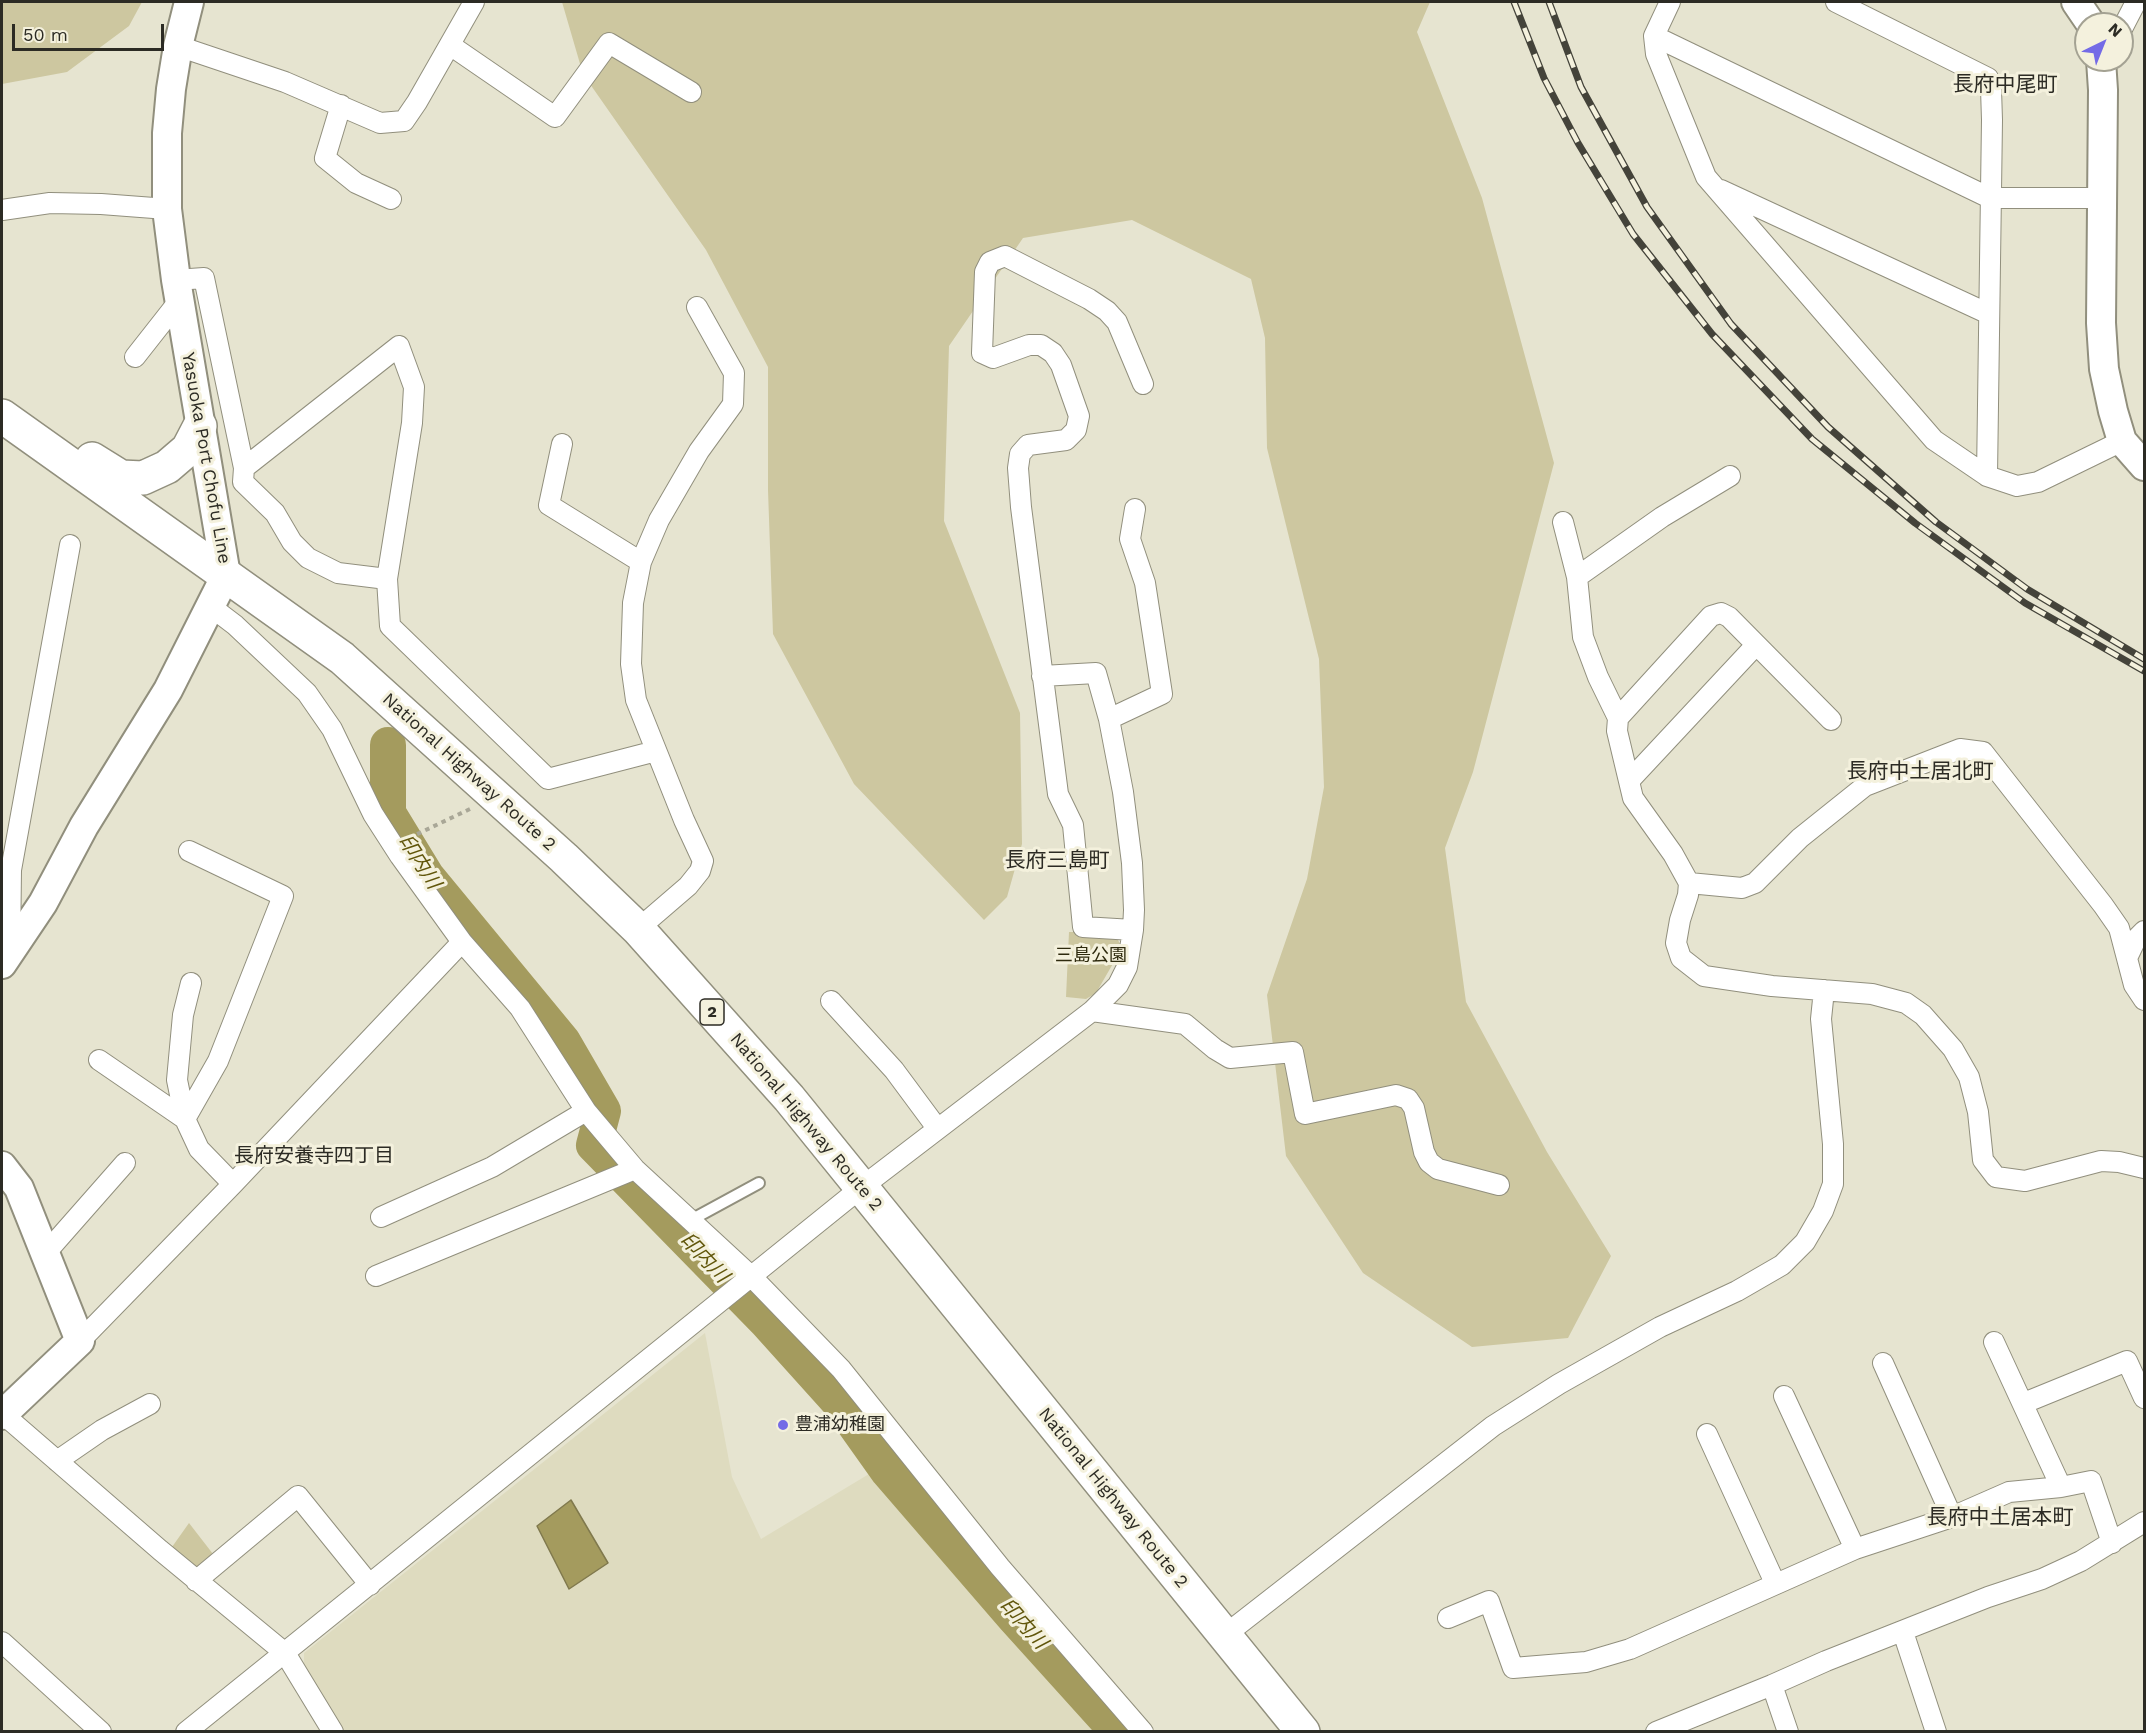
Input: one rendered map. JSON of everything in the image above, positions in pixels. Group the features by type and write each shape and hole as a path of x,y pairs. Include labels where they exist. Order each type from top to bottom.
{"highway":[{"path":"4,417 59,438 121,477 143,478 167,467 188,449 200,426"},
{"name":"National Highway Route 2","path":"4,417 342,658 564,858 638,929 789,1098 1303,1731"}],"main road":[{"name":"Yasuoka Port Chofu Line","path":"6,959 43,903 95,806 168,690 226,575 178,291 166,183 167,133 178,46 189,2"},
{"path":"2102,72 2101,322 2104,369 2122,441 2145,466"},
{"path":"2,1166 20,1188 44,1255 80,1341 2,1415"}],"street":[{"path":"178,46 285,82 380,123 404,121 474,2"},
{"path":"1670,2 1654,36 1656,54 1706,177 1934,440 1987,476 2017,486 2038,482 2122,441"},
{"path":"1836,2 1988,78 1992,110 1987,476"},
{"path":"1654,36 1990,198 2103,198"},
{"path":"450,45 555,117 609,43 691,92"},
{"path":"341,105 325,158 356,183 391,199"},
{"path":"1713,186 1989,314"},
{"path":"2,210 50,203 168,209"},
{"path":"1133,930 1083,927 1073,825 1058,794 1018,468 1020,454 1028,445 1066,440 1076,430 1079,416 1061,365 1053,353 1041,345 1029,345 993,358 982,353 985,272 990,262 1005,256 1089,299 1107,311 1117,322 1143,384"},
{"path":"135,357 178,291 204,278 244,468 243,482 276,513 292,542 308,558 338,573 381,578"},
{"path":"638,929 688,886 700,871 703,861 636,700 631,664 633,603 641,562 659,520 699,451 733,404 734,373 697,307"},
{"path":"244,468 399,346 414,387 412,423 381,578 390,627 548,779 656,751"},
{"path":"562,444 549,505 641,562"},
{"path":"1577,577 1662,517 1730,476"},
{"path":"1109,719 1162,694 1145,583 1130,539 1135,509"},
{"path":"1563,522 1577,577 1583,637 1598,677 1618,718 1617,731 1633,798 1673,854 1689,883 1676,944 1681,958 1704,976 1772,987 1872,994 1906,1003 1923,1015 1953,1049 1969,1077 1978,1112 1983,1160 1996,1177 2025,1180 2101,1161 2119,1162 2145,1168"},
{"path":"6,959 11,870 70,545"},
{"path":"210,606 235,625 307,693 333,729 378,822 428,898 462,942 520,1008 627,1173 691,1220 744,1282 841,1369 1000,1567 1143,1731"},
{"path":"1618,718 1711,616 1721,613 1729,617 1831,720"},
{"path":"1629,781 1756,645"},
{"path":"186,1731 862,1187 1092,1011 1118,985 1127,967 1133,930 1132,863 1124,792 1109,719 1096,673 1042,676"},
{"path":"1689,883 1742,888 1755,883 1800,838 1865,786 1960,749 1983,752 2119,928 2134,985 2145,1000"},
{"path":"185,1119 218,1061 283,896 189,851"},
{"path":"2127,958 2136,939 2145,931"},
{"path":"80,1341 233,1184 462,942"},
{"path":"191,983 183,1015 177,1080 185,1119 199,1149 233,1184"},
{"path":"1225,1635 1493,1426 1559,1384 1660,1327 1737,1291 1782,1265 1805,1242 1823,1211 1833,1184 1833,1143 1821,1019 1824,990"},
{"path":"831,1000 894,1070 937,1128"},
{"path":"1092,1011 1185,1024 1215,1049 1230,1058 1293,1052 1305,1114 1396,1095 1408,1099 1414,1108 1424,1152 1429,1162 1438,1169 1499,1185"},
{"path":"99,1060 185,1119"},
{"path":"381,1218 595,1122"},
{"path":"44,1255 125,1163"},
{"path":"376,1276 627,1173"},
{"path":"1995,1342 2061,1487"},
{"path":"2024,1403 2127,1361 2145,1398"},
{"path":"1882,1363 1952,1517"},
{"path":"1784,1396 1855,1549"},
{"path":"57,1461 102,1430 150,1404"},
{"path":"2,1415 196,1581 285,1653 333,1731"},
{"path":"1707,1434 1775,1583"},
{"path":"1448,1618 1490,1601 1513,1668 1586,1662 1630,1649 1855,1549 1952,1517 2009,1492 2061,1487 2091,1481 2112,1543"},
{"path":"196,1581 298,1496 369,1585"},
{"path":"1656,1731 1988,1597 2042,1579 2081,1561 2145,1522"},
{"path":"1903,1632 1936,1731"},
{"path":"2,1642 101,1731"},
{"path":"1772,1685 1788,1731"}],"lane":[{"path":"691,1220 759,1183"}],"path":[{"path":"415,835 473,807"}],"shaded area":[{"path":"705,1333 732,1477 761,1539 874,1471 970,1584 1106,1731 344,1731 304,1664 304,1653"},
{"path":"571,1500 608,1563 569,1589 537,1526"}],"green space":[{"path":"2,2 142,2 129,26 67,72 2,84"},
{"path":"562,2 1430,2 1417,32 1482,198 1554,463 1473,772 1445,848 1466,1002 1547,1152 1611,1256 1568,1338 1472,1347 1363,1273 1286,1156 1267,995 1307,879 1324,787 1319,659 1267,448 1265,338 1251,279 1132,220 1023,238 949,346 944,521 1020,713 1022,844 1007,897 984,920 854,784 773,634 768,490 768,367 706,250 583,74"},
{"name":"三島公園","path":"1069,932 1114,932 1122,948 1096,993 1086,999 1066,997"},
{"path":"189,1523 213,1554 200,1566 189,1566 172,1547"}],"waterway":[{"name":"印内川","path":"388,745 388,813 427,877 563,1042 603,1111 594,1145 767,1322 839,1402 888,1471 1015,1618 1118,1732"}],"railway":[{"path":"1514,2 1544,78 1578,143 1633,234 1712,334 1812,439 1915,523 2025,603 2144,671"},
{"path":"1549,2 1581,87 1647,207 1731,324 1828,427 1936,522 2027,589 2144,659"}],"place":[{"name":"豊浦幼稚園","path":"783,1425"}],"district":[{"name":"長府中尾町","path":"2005,85"},
{"name":"長府中土居北町","path":"1920,772"},
{"name":"長府三島町","path":"1057,861"},
{"name":"長府安養寺四丁目","path":"314,1156"},
{"name":"長府中土居本町","path":"2000,1518"}]}
